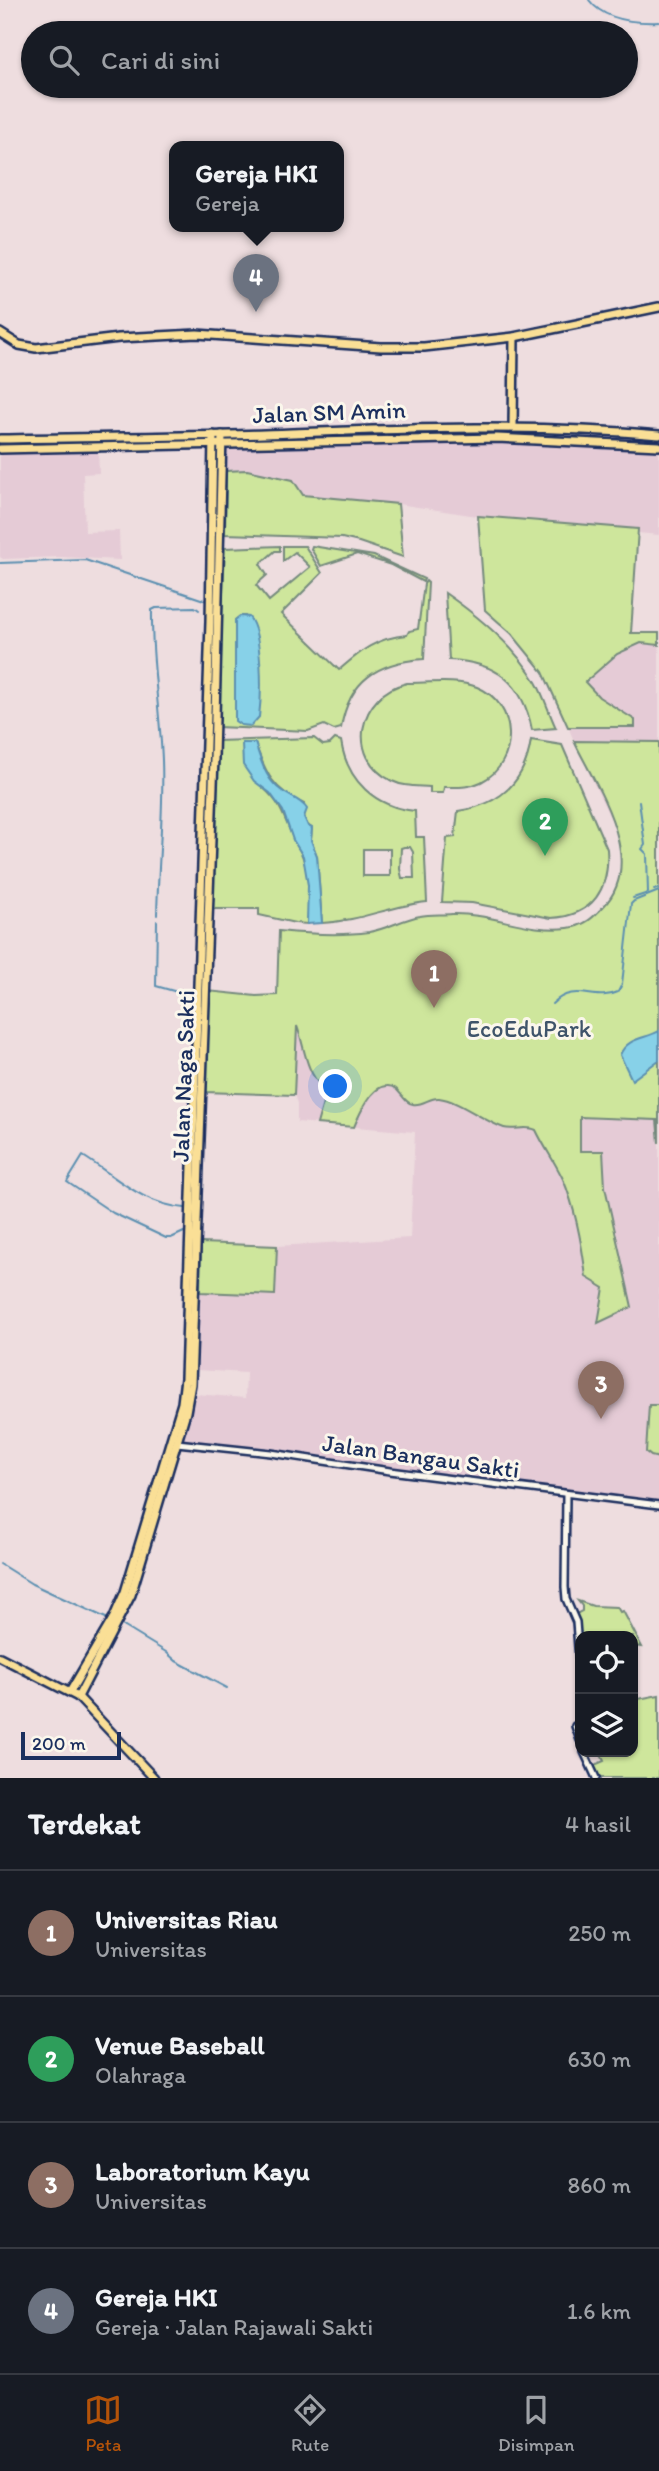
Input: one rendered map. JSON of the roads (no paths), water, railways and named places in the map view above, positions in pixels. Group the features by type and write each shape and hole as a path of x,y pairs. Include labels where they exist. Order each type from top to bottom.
{"main road":[{"path":"0,333 19,345 36,348 173,335 240,336 397,347 442,346 514,337 659,307"},
{"path":"513,427 514,337"},
{"path":"428,427 429,439"},
{"name":"Jalan SM Amin","path":"0,449 171,445 222,435 428,427 513,427 659,435"},
{"name":"Jalan Naga Sakti","path":"70,1692 121,1602 177,1443 189,1400 214,758 222,435"},
{"path":"169,436 171,445"},
{"name":"Jalan SM Amin","path":"0,439 169,436 212,439 221,444 497,438 659,446"},
{"name":"Jalan Naga Sakti","path":"78,1697 131,1595 182,1403 185,1378 210,635 212,439"},
{"path":"0,1657 78,1697 154,1778"}],"street":[{"name":"Jalan Bangau Sakti","path":"177,1443 271,1452 390,1471 659,1505"},
{"path":"566,1494 565,1587 566,1599 576,1622 577,1631"},
{"path":"586,1757 596,1778"}],"water":[{"path":"240,616 249,617 254,626 259,650 259,717 251,726 235,721 235,620"},
{"path":"242,743 255,743 271,781 307,809 304,817 312,828 311,840 317,856 322,923 307,924 308,885 303,856 293,840 283,811 270,793 254,781 243,765"},
{"path":"659,1031 659,1060 632,1080 620,1055 623,1049 632,1042"}],"waterway":[{"path":"589,0 603,12 630,21"},
{"path":"638,22 659,22"},
{"path":"0,563 85,560 207,601"},
{"path":"157,915 162,779 152,610 195,607 199,610"},
{"path":"633,898 648,893 647,854 642,849 645,845 639,801"},
{"path":"654,890 659,888"},
{"path":"552,1004 569,994 610,995 618,992 622,984 631,904 659,891"},
{"path":"157,921 156,986 188,995"},
{"path":"185,1208 170,1206 143,1196 83,1156 67,1182 113,1213 166,1238 186,1231"},
{"path":"0,1564 32,1584 108,1619"},
{"path":"120,1624 176,1661 227,1688"}],"place":[{"name":"Gereja HKI","path":"256,312"},
{"name":"Venue Baseball","path":"545,856"},
{"name":"Universitas Riau","path":"434,1008"},
{"name":"Laboratorium Kayu","path":"601,1419"}],"park label":[{"name":"EcoEduPark","path":"529,1028"}]}
